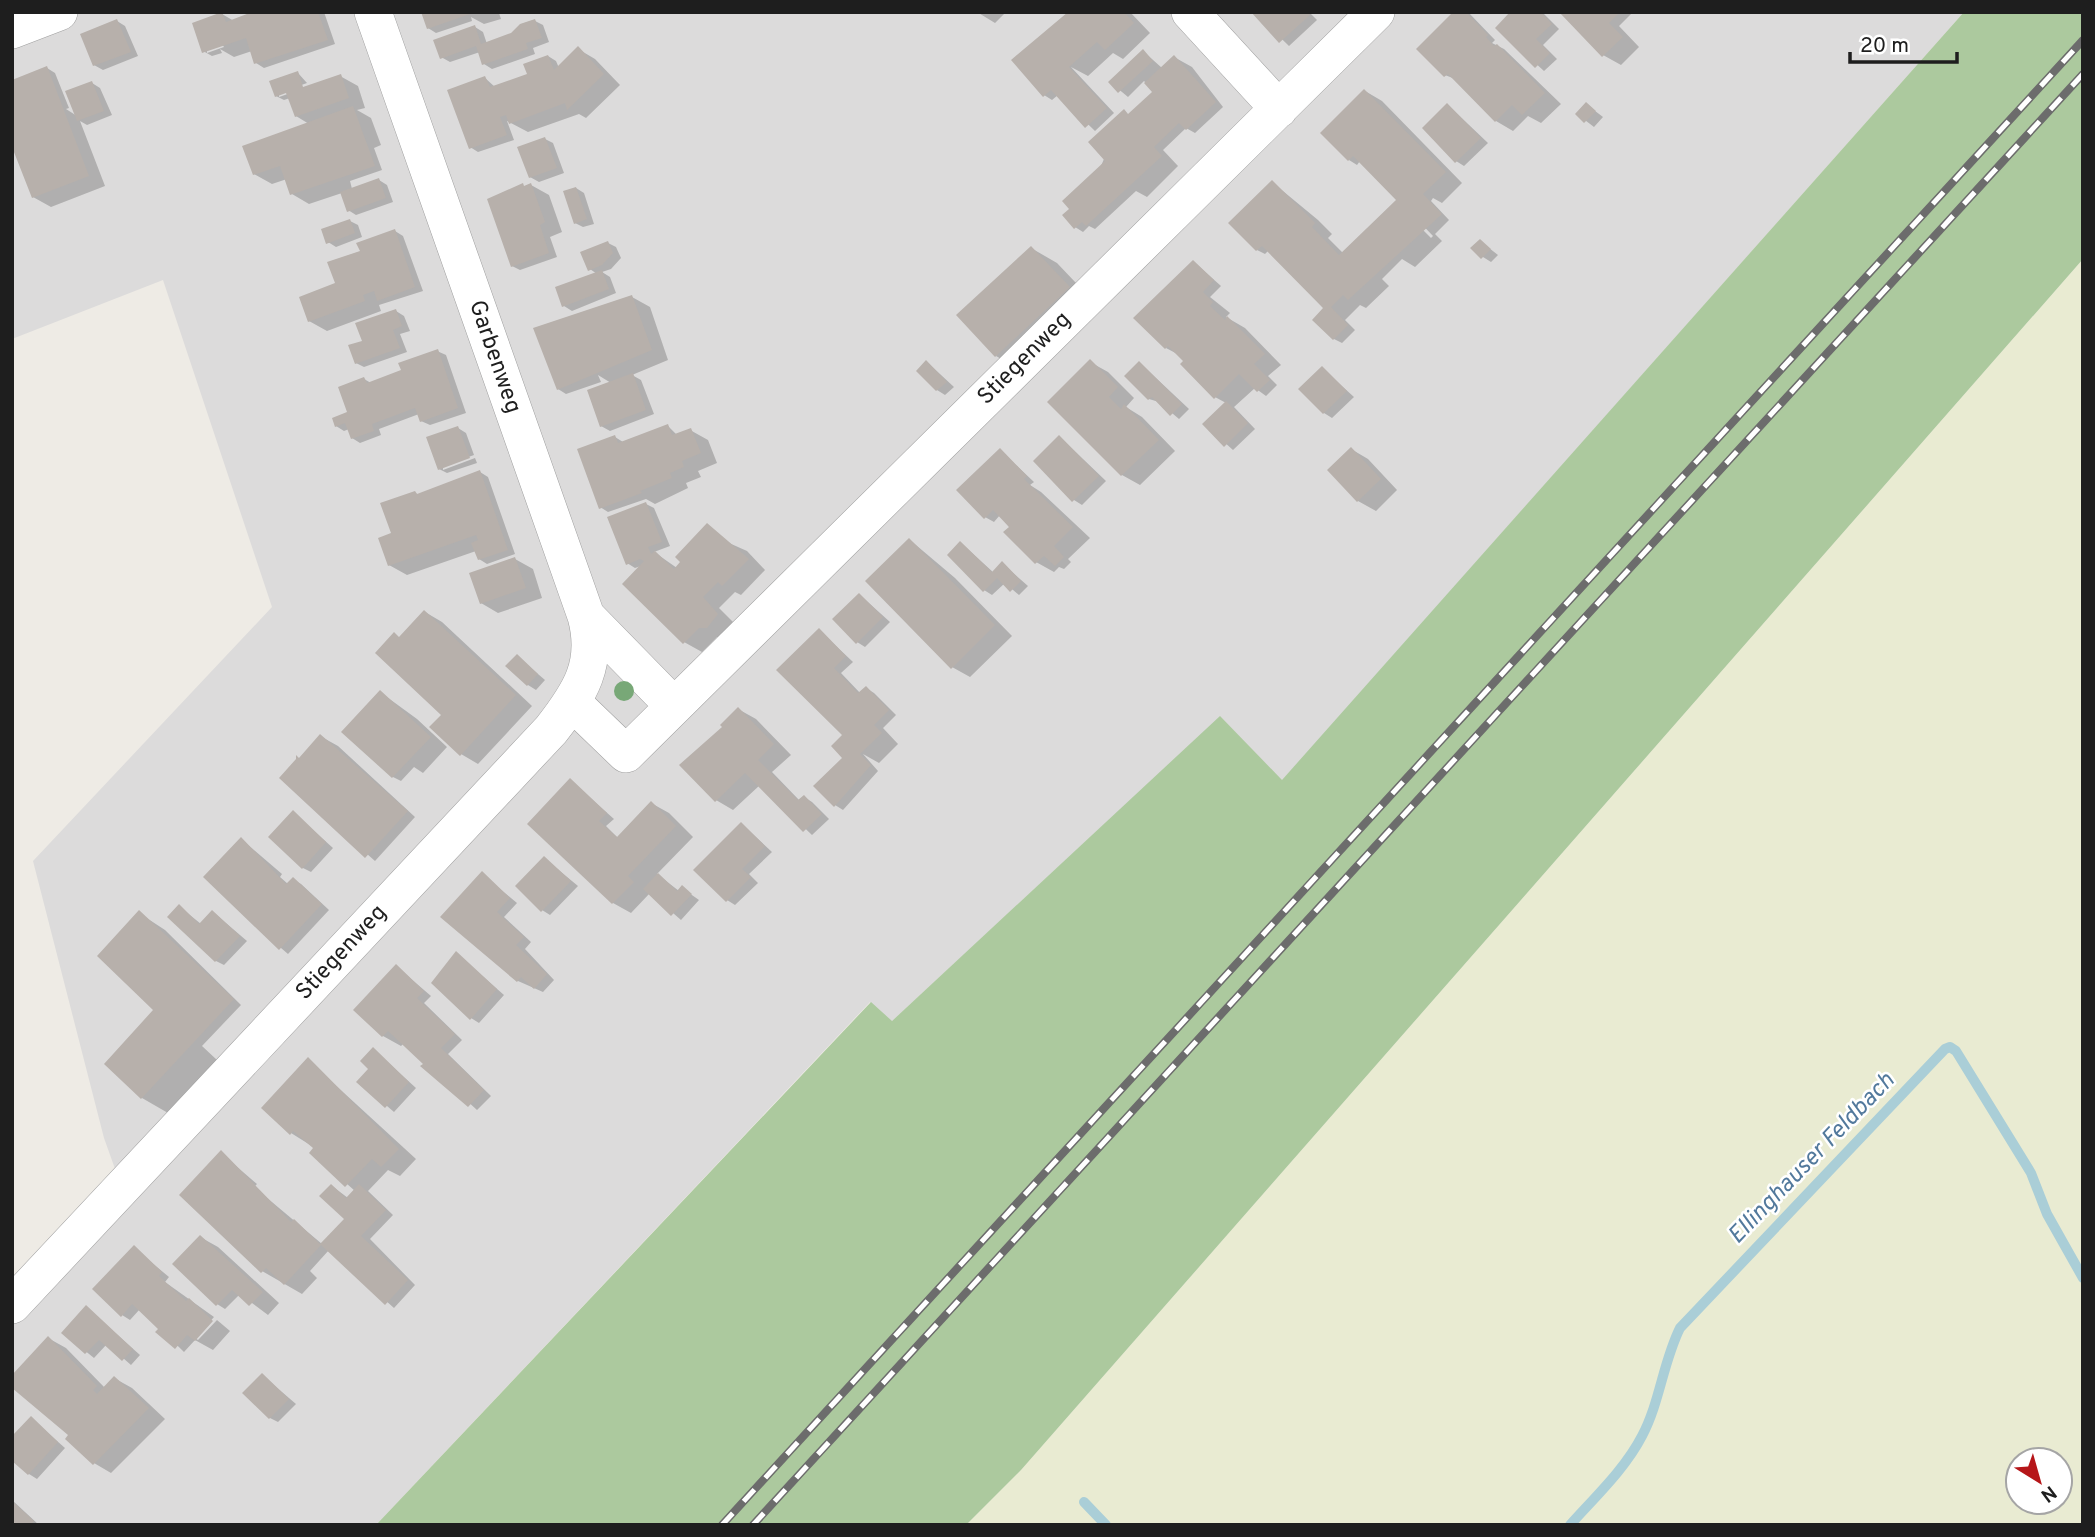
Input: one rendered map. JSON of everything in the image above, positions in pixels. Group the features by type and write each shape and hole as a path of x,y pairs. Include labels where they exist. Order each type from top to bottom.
{"street":[{"path":"12,30 58,12"},
{"name":"Garbenweg","path":"373,12 586,616 592,639 591,660 572,702"},
{"path":"1190,12 1279,109"},
{"name":"Stiegenweg","path":"12,1305 551,730 572,702 626,754 1376,12"},
{"path":"586,616 674,706"}],"shaded area":[{"path":"12,12 1964,12 1282,781 1220,717 891,1022 870,1002 376,1525 12,1525 12,1299 119,1180 104,1138 33,861 272,607 163,280 12,339"}],"green space":[{"path":"1964,12 2083,12 2083,259 1021,1470 966,1525 376,1525 871,1002 892,1021 1220,716 1282,780"},
{"path":"2083,259 2083,1525 966,1525 1021,1470"}],"building":[{"path":"222,12 226,22 252,12 318,12 328,40 254,64 246,38 202,53 192,23"},
{"path":"421,12 473,12 473,13 427,29"},
{"path":"1068,12 1124,12 1134,23 1105,50 1097,42 1069,67 1107,108 1085,128 1051,90 1043,97 1011,60"},
{"path":"1251,12 1307,12 1310,15 1279,43"},
{"path":"1453,12 1466,12 1488,35 1486,37 1494,46 1497,44 1545,93 1522,115 1512,105 1495,122 1448,74 1444,77 1416,49"},
{"path":"1510,12 1541,12 1552,24 1536,39 1550,53 1535,68 1495,28"},
{"path":"1559,12 1620,12 1609,23 1623,37 1602,57"},
{"path":"117,19 131,52 93,66 80,34"},
{"path":"535,19 542,38 526,43 528,49 482,65 476,46 440,59 433,40 475,25 481,44 511,33 520,24"},
{"path":"578,46 604,74 567,110 565,103 509,124 506,115 500,117 507,135 469,149 447,90 485,76 490,87 527,74 523,64 548,55 554,70"},
{"path":"1143,49 1153,61 1118,93 1108,82"},
{"path":"1174,55 1216,102 1186,130 1179,123 1154,147 1162,156 1086,226 1082,222 1074,229 1062,215 1069,209 1062,201 1105,161 1088,142 1124,109 1128,114 1152,92 1144,83"},
{"path":"47,66 89,176 32,198 12,147 12,80"},
{"path":"298,71 303,87 341,74 349,98 295,117 286,93 275,97 269,81"},
{"path":"92,81 104,111 77,121 65,91"},
{"path":"1364,89 1446,172 1423,194 1442,214 1348,300 1343,295 1331,307 1348,325 1333,340 1312,320 1323,308 1262,246 1256,251 1228,223 1272,180 1315,223 1312,227 1339,255 1396,200 1353,156 1348,161 1320,133"},
{"path":"1586,102 1596,111 1584,123 1575,114"},
{"path":"1447,103 1481,138 1455,163 1422,128"},
{"path":"353,106 375,166 290,195 280,166 253,175 242,146"},
{"path":"545,137 557,168 529,178 517,147"},
{"path":"379,178 386,198 347,212 340,192"},
{"path":"523,183 524,186 531,183 545,222 540,225 549,253 511,267 487,199"},
{"path":"576,187 587,219 574,224 563,191"},
{"path":"350,219 355,233 326,244 321,229"},
{"path":"395,229 415,287 377,301 374,291 363,295 365,301 308,322 299,297 335,283 327,262 360,251 356,243"},
{"path":"1480,239 1491,249 1481,259 1470,248"},
{"path":"608,241 613,253 602,265 588,271 580,252"},
{"path":"1031,246 1070,287 995,357 956,315"},
{"path":"1193,260 1214,280 1203,292 1213,302 1210,306 1225,320 1227,316 1265,354 1254,364 1270,380 1257,392 1239,374 1214,399 1180,364 1183,361 1168,346 1165,349 1133,318"},
{"path":"602,270 609,289 562,307 555,287"},
{"path":"632,295 652,350 557,390 533,328"},
{"path":"396,309 402,326 393,330 400,348 355,364 348,345 362,341 355,323"},
{"path":"438,349 458,408 420,422 415,408 372,424 374,431 351,439 345,423 335,427 332,418 347,412 338,387 364,377 367,383 401,370 398,363"},
{"path":"1090,359 1118,387 1109,397 1121,409 1124,404 1159,440 1121,476 1047,402"},
{"path":"926,360 947,382 936,391 916,371"},
{"path":"1139,361 1182,404 1170,416 1152,397 1148,400 1124,376"},
{"path":"1322,366 1347,391 1323,414 1298,389"},
{"path":"633,373 646,410 600,427 587,390"},
{"path":"1226,401 1248,423 1224,447 1202,424"},
{"path":"668,424 672,435 691,428 701,453 682,461 684,467 670,473 672,478 599,509 577,449 615,435 618,443"},
{"path":"458,426 470,458 438,470 426,437"},
{"path":"1059,435 1099,476 1072,502 1033,461"},
{"path":"1351,447 1381,479 1357,502 1327,470"},
{"path":"1000,448 1027,476 1024,479 1073,527 1054,546 1064,557 1055,566 1044,556 1035,564 1003,532 1009,527 993,510 984,519 956,490"},
{"path":"480,470 508,550 478,560 471,543 478,540 476,535 388,566 378,538 391,533 380,503 415,491 417,494"},
{"path":"646,502 662,542 648,547 651,554 655,551 674,569 680,562 675,557 707,523 749,559 722,586 718,582 703,597 718,614 707,628 699,628 683,644 622,584 644,561 640,559 626,565 607,517"},
{"path":"909,538 995,625 951,669 865,581"},
{"path":"960,541 992,572 1002,561 1021,581 1010,592 997,578 983,592 947,555"},
{"path":"515,557 526,588 480,604 469,573"},
{"path":"859,593 883,617 856,644 832,619"},
{"path":"424,610 516,695 460,756 429,727 441,715 375,653 394,632 399,637"},
{"path":"819,628 846,656 834,668 858,693 866,686 889,710 874,725 882,733 860,754 871,765 834,807 813,786 842,758 831,746 842,735 776,670"},
{"path":"517,654 538,674 527,686 505,666"},
{"path":"380,690 431,737 392,778 341,732"},
{"path":"738,707 774,744 758,760 798,800 804,795 822,814 803,832 745,773 715,802 679,765 722,727 720,725"},
{"path":"320,734 408,811 365,858 279,778 296,759 296,755 299,758"},
{"path":"570,778 607,813 599,821 617,837 651,801 676,826 628,876 634,882 612,904 527,824"},
{"path":"293,810 326,842 302,869 268,837"},
{"path":"741,822 765,846 742,869 751,877 726,902 693,870"},
{"path":"241,837 286,884 293,877 322,904 279,950 203,877"},
{"path":"544,856 571,881 541,912 515,886"},
{"path":"482,871 510,898 497,912 524,937 516,945 547,974 534,989 521,977 517,982 440,917"},
{"path":"658,873 677,891 682,885 692,894 671,916 643,889"},
{"path":"179,904 199,924 212,910 240,936 215,962 167,917"},
{"path":"139,910 234,999 141,1099 104,1064 153,1010 97,956"},
{"path":"456,951 497,989 470,1020 431,983"},
{"path":"396,964 424,991 417,998 455,1034 441,1048 484,1090 468,1107 420,1066 423,1064 388,1031 382,1037 353,1010"},
{"path":"373,1047 409,1082 385,1108 356,1082 368,1069 360,1061"},
{"path":"308,1057 399,1149 381,1167 372,1159 345,1187 309,1153 313,1148 293,1131 290,1135 261,1108"},
{"path":"221,1150 291,1222 294,1219 320,1244 344,1219 319,1196 331,1184 346,1198 359,1184 386,1210 361,1236 408,1280 385,1305 321,1245 284,1285 266,1268 261,1273 179,1195"},
{"path":"200,1235 263,1292 249,1306 232,1290 216,1306 172,1264"},
{"path":"134,1245 162,1272 159,1276 186,1301 189,1298 213,1321 195,1341 187,1335 175,1349 155,1332 158,1329 132,1304 121,1317 92,1289"},
{"path":"86,1305 133,1349 122,1361 99,1340 85,1354 61,1333"},
{"path":"48,1336 97,1386 93,1390 97,1394 114,1376 149,1408 93,1465 65,1439 68,1435 12,1388 12,1375"},
{"path":"262,1373 289,1399 269,1419 242,1393"},
{"path":"31,1416 58,1442 28,1475 12,1461 12,1436"},
{"path":"12,1501 34,1521 31,1525 12,1525"}],"waterway":[{"name":"Ellinghauser Feldbach","path":"1570,1525 1618,1471 1642,1436 1680,1328 1945,1049 1950,1047 1956,1051 2031,1173 2047,1214 2083,1278"},
{"name":"Ellinghauser Feldbach","path":"1084,1502 1106,1525"}],"railway":[{"path":"722,1525 2083,40"},
{"path":"753,1525 2083,74"}]}
